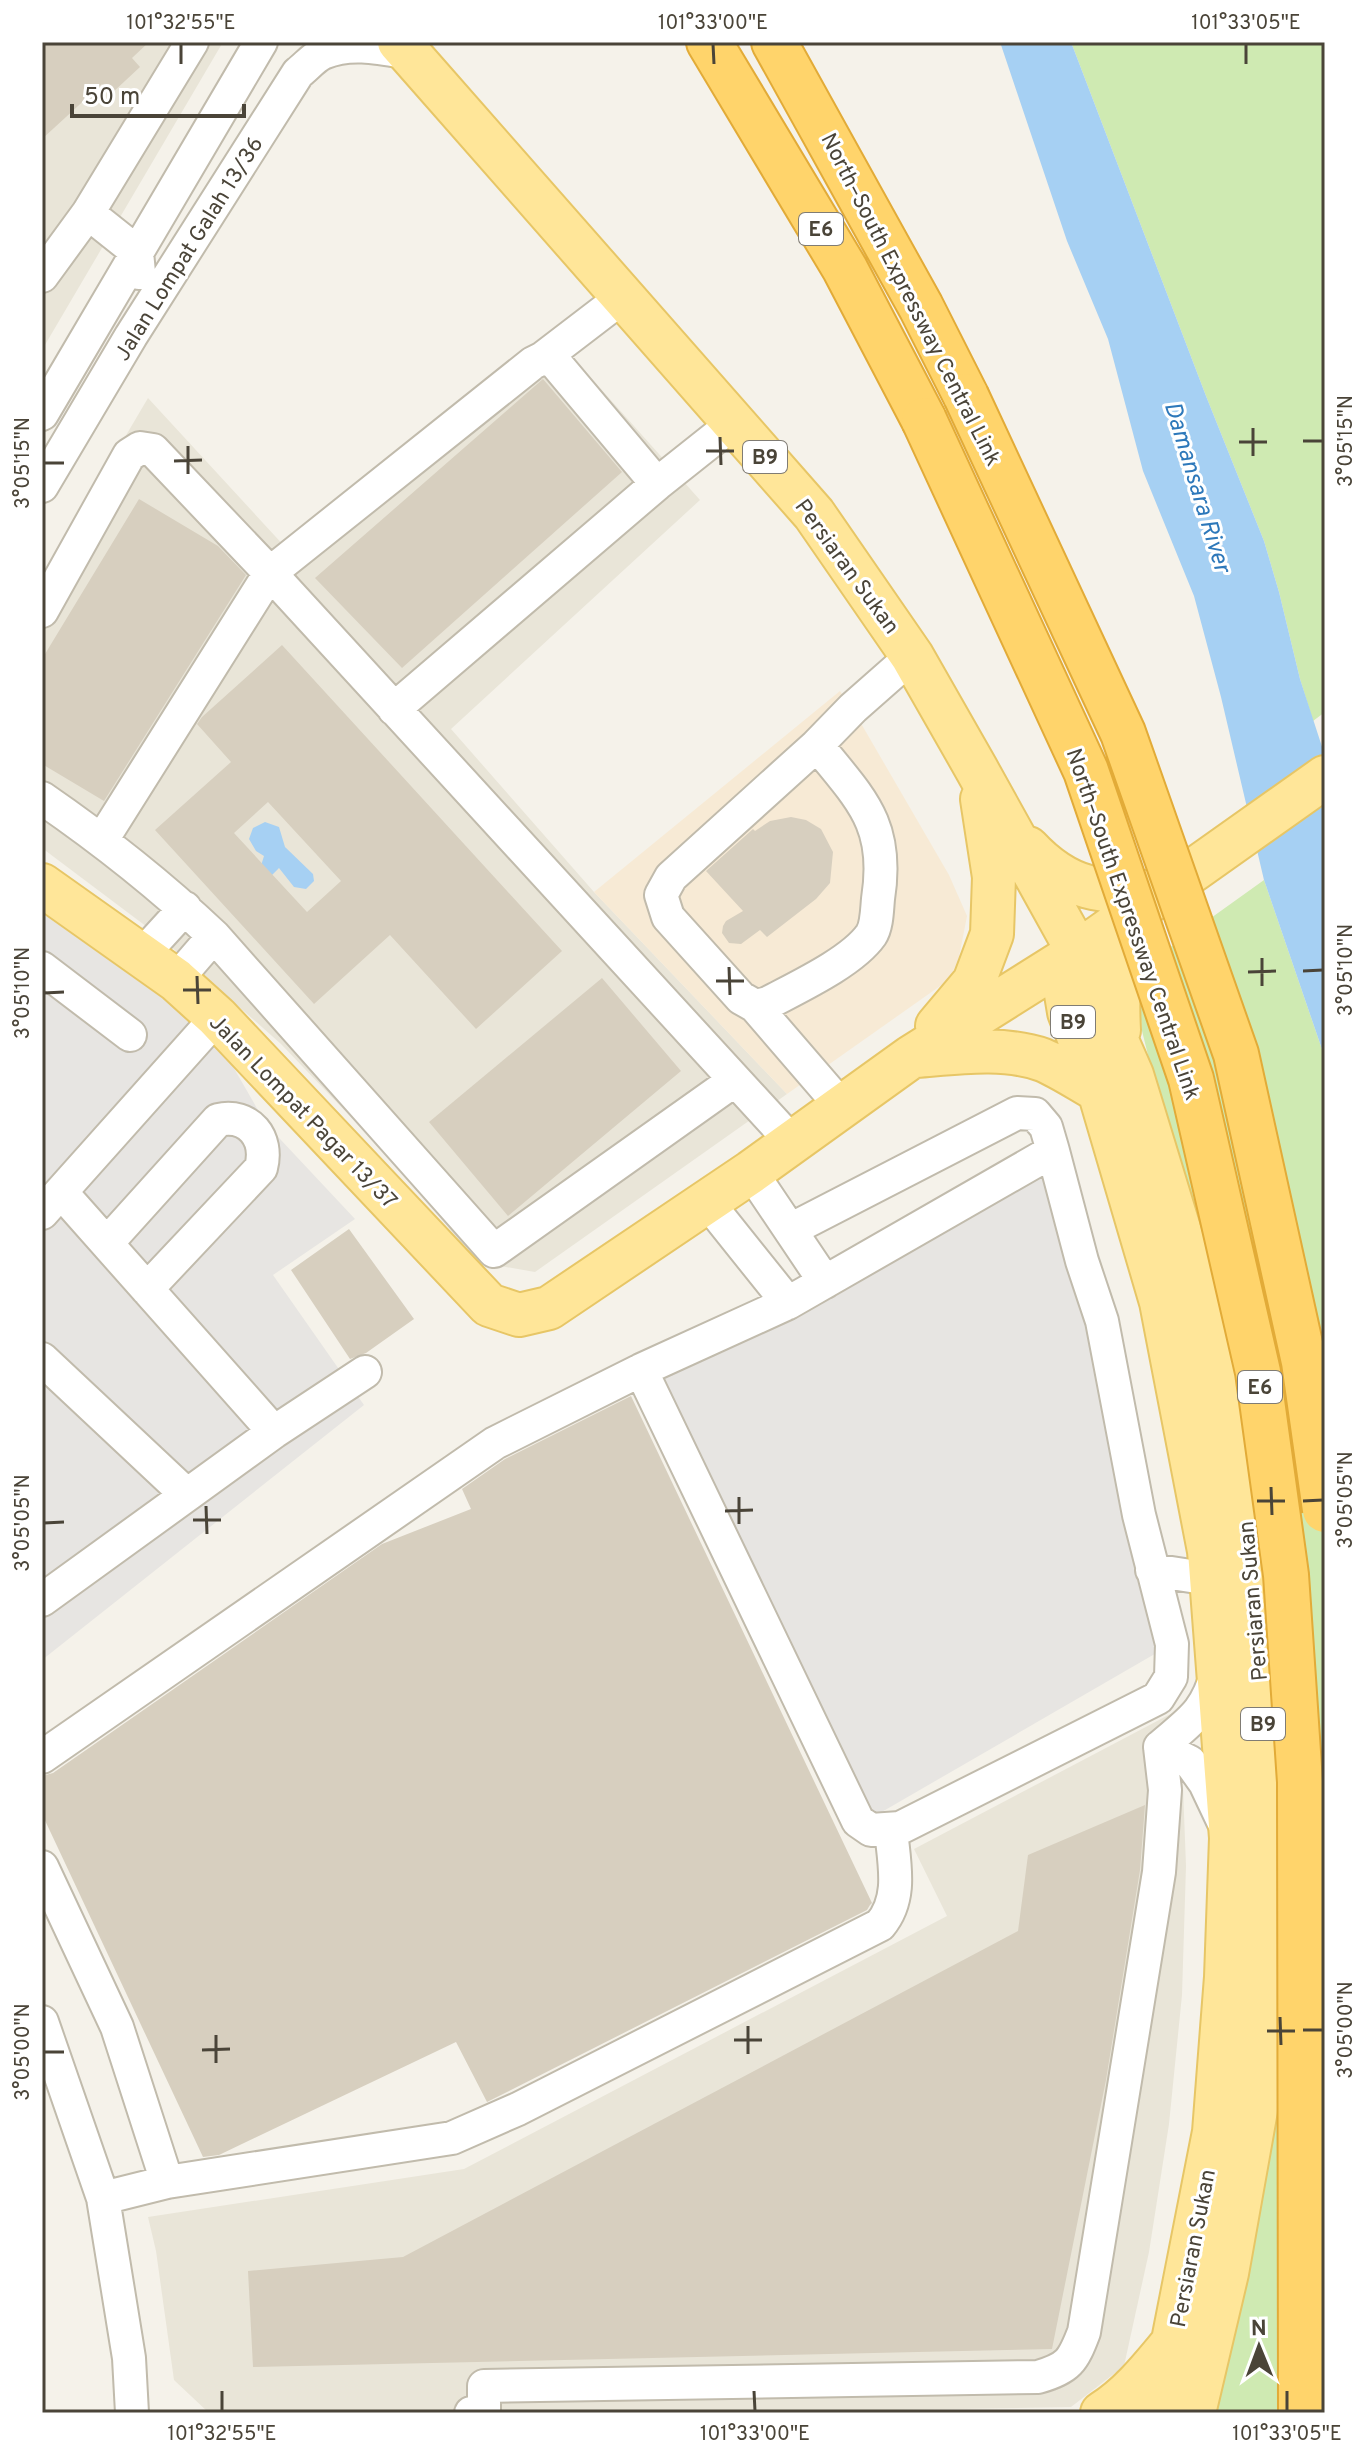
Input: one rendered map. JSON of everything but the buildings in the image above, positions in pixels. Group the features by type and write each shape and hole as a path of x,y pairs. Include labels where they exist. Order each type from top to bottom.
{"highway":[{"name":"North–South Expressway Central Link","path":"709,42 845,269 924,420 1086,771 1191,1079 1258,1372 1286,1575 1300,1782 1301,2413"},
{"path":"774,42 804,95"},
{"path":"785,42 804,95"},
{"name":"North–South Expressway Central Link","path":"804,95 966,396 1123,733 1236,1054 1304,1362 1325,1510"}],"main road":[{"name":"Persiaran Sukan","path":"404,48 814,514 912,656 977,770 1078,952 1132,1075 1198,1291 1245,1519 1270,1813 1256,2110 1227,2273 1194,2413"},
{"path":"911,1057 974,982 992,934 994,877 977,770"},
{"path":"708,1203 911,1057 1078,952 1325,777"},
{"path":"1009,827 1040,861 1067,881 1106,892 1153,898"},
{"name":"Jalan Lompat Pagar 13/37","path":"42,885 176,980 217,1017 489,1305 519,1315 549,1308 708,1203"},
{"path":"1120,1047 1116,988 1125,948 1153,898"},
{"name":"Persiaran Sukan","path":"1078,952 1065,988 1069,1012 1099,1091 1161,1302 1209,1551 1231,1838 1226,1977 1214,2132 1173,2341 1155,2413"},
{"path":"911,1057 976,1052 1011,1054 1043,1060 1099,1091"},
{"path":"1102,2413 1115,2405 1142,2378 1173,2341"}],"street":[{"path":"42,276 88,213 192,42"},
{"name":"Jalan Lompat Galah 13/36","path":"44,407 261,42"},
{"name":"Jalan Lompat Galah 13/36","path":"42,486 131,336 298,73 321,54 344,47 404,48"},
{"path":"88,213 137,252 139,274 131,336"},
{"path":"102,840 270,573 533,363 624,296"},
{"path":"543,358 552,359 657,484"},
{"path":"394,709 657,484 735,422"},
{"path":"42,611 129,455 140,448 153,450 270,573 793,1143"},
{"path":"842,1107 755,1006 741,998 668,917 661,895 671,877 912,656"},
{"path":"755,1006 768,1003 843,961 873,933 880,890 879,834 868,809 817,745"},
{"path":"42,798 102,840 214,936 494,1251 735,1080"},
{"path":"142,955 185,908"},
{"path":"176,980 214,936"},
{"path":"42,968 130,1035"},
{"path":"217,1017 51,1202 107,1243 274,1432"},
{"path":"641,1370 858,1821 871,1830 891,1830 1158,1698 1171,1677 1172,1644 1139,1515 1102,1321 1082,1261 1046,1127 1035,1114 1017,1113 790,1230"},
{"path":"107,1243 218,1120 232,1117 242,1120 255,1131 264,1156 261,1168 147,1289"},
{"path":"42,1757 495,1443 641,1370 788,1303 1053,1151"},
{"path":"751,1172 825,1282"},
{"path":"708,1203 788,1303"},
{"path":"42,1359 187,1495"},
{"path":"42,1600 274,1432 365,1372"},
{"path":"1152,1570 1210,1579"},
{"path":"1160,1747 1198,1714 1211,1696 1218,1670"},
{"path":"1160,1747 1190,1762 1205,1783 1231,1838"},
{"path":"477,2399 1038,2377 1057,2371 1074,2359 1084,2332 1159,1872 1165,1790 1160,1747"},
{"path":"103,2198 167,2182 452,2138 518,2109 880,1925 889,1915 896,1884 891,1830"},
{"path":"42,1867 117,2027 167,2182"},
{"path":"42,2022 103,2198 129,2358 132,2413"},
{"path":"129,2358 152,2413"}],"shaded area":[{"path":"42,42 223,42 42,350"},
{"path":"550,332 700,500 451,729 594,892 787,1094 535,1272 477,1262 394,1162 281,1044 159,936 42,848 42,578 148,398 299,562"},
{"path":"840,691 949,875 967,916 959,957 950,979 787,1094 594,892"},
{"path":"42,913 165,1000 224,1051 266,1124 355,1219 273,1275 364,1405 42,1660"},
{"path":"1053,1151 1172,1644 861,1824 631,1369"},
{"path":"1180,1709 1186,1866 1182,1995 1169,2124 1149,2252 1124,2366 1071,2407 726,2413 209,2413 174,2380 156,2251 148,2217 464,2169 947,1916 914,1849"}],"green space":[{"path":"1071,42 1325,42 1325,712 1313,721 1264,541"},
{"path":"1264,880 1325,1058 1325,2413 1210,2413 1233,2334 1208,1294 1142,1031 1137,971"}],"water":[{"name":"Damansara River","path":"1000,42 1071,42 1264,541 1300,679 1325,756 1325,1058 1264,880 1194,596 1143,471 1108,339 1067,241"},
{"path":"265,822 279,827 285,847 313,874 314,881 306,889 294,887 279,868 272,875 260,869 264,856 256,851 249,839 253,828"}]}
